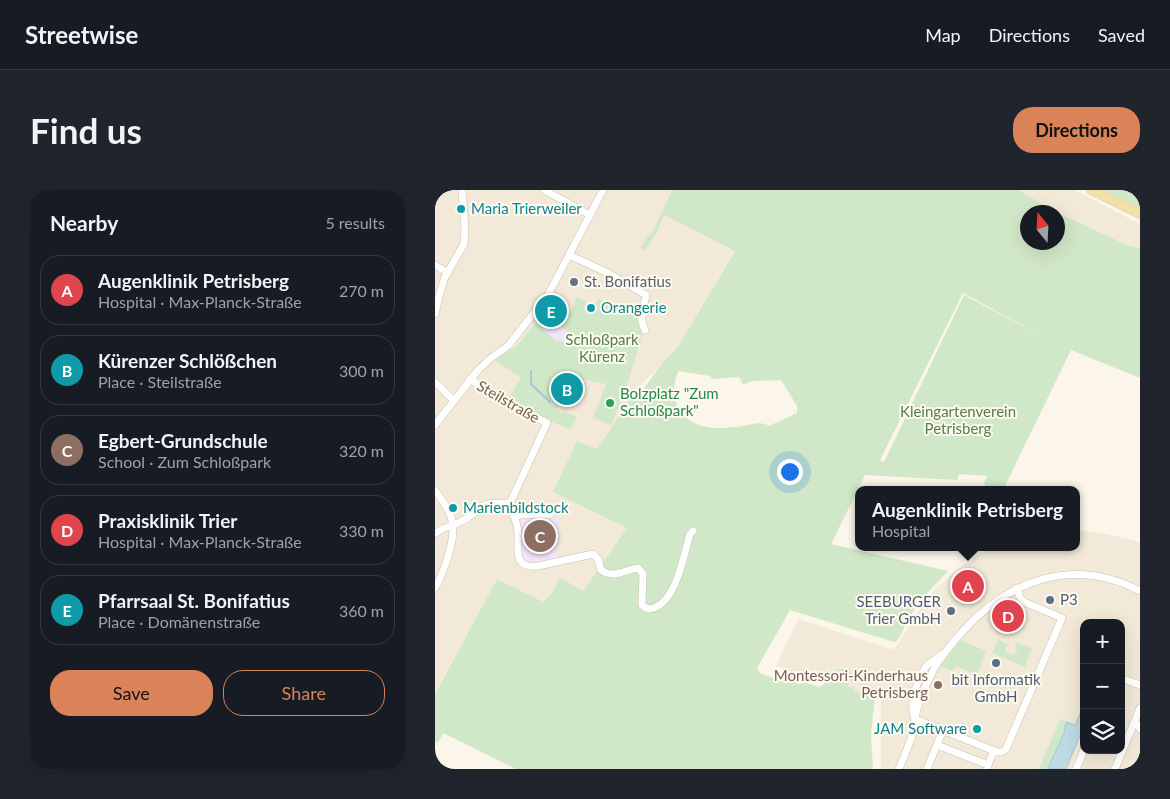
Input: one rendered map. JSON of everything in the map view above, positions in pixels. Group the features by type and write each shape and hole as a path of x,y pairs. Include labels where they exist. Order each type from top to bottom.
{"main road":[{"path":"1091,190 1140,214"}],"street":[{"path":"435,314 439,296 448,273 464,244 465,228 462,190"},
{"path":"545,190 590,215"},
{"path":"435,424 470,380 491,358 508,346 547,295 603,190"},
{"path":"569,254 647,295 641,317 645,330"},
{"path":"435,264 448,273"},
{"name":"Steilstraße","path":"470,380 504,402 547,423 514,496 507,504"},
{"path":"435,382 453,400"},
{"path":"435,490 451,516 453,524 452,546 435,588"},
{"path":"435,534 444,527 461,522 482,506 495,503 507,504 514,516 518,534 517,553 523,564 538,566 593,554 598,558 601,570 606,573 623,573 638,568 644,576 642,605 650,609 667,600 675,583 690,534 693,531"},
{"path":"514,516 525,514 547,515 561,508"},
{"path":"899,769 914,731 918,706 934,668 945,652 982,612 1016,588 1051,577 1080,575 1115,580 1140,590"},
{"path":"915,719 994,750 1002,752 1006,749 1062,618 1024,602 1016,588"},
{"path":"1125,679 1140,685"},
{"path":"1115,769 1140,708"},
{"path":"1135,721 1140,729"},
{"path":"927,769 943,730"},
{"path":"937,745 987,767 994,750"},
{"path":"1076,769 1082,754"}],"shaded area":[{"path":"435,190 672,190 655,227 642,246 657,233 664,215 735,250 677,348 638,388 597,449 577,442 553,492 628,527 583,591 556,587 544,602 497,579 435,693"},
{"path":"1018,190 1074,190 1140,224 1140,248 1127,245 1065,217 1065,205 1042,205"},
{"path":"577,297 587,302 565,343 558,343 546,334 537,321 553,301 570,311"},
{"path":"525,517 560,519 557,558 531,563 523,559 518,519"},
{"path":"1080,530 1102,533 1140,542 1140,769 881,769 881,699 776,666 798,619 894,650 928,596 957,570 986,551 1080,551"}],"green space":[{"name":"Kleingartenverein Petrisberg","path":"672,190 1018,190 1044,205 1020,205 1020,250 1065,250 1065,216 1127,245 1140,248 1140,378 1071,350 1005,486 986,486 984,484 987,476 959,474 957,480 865,475 860,486 855,486 855,495 831,544 948,571 918,603 897,641 894,642 790,610 757,668 761,674 787,682 791,675 796,677 795,679 798,684 806,683 820,687 824,684 830,671 835,673 837,669 849,669 851,673 856,675 854,681 850,680 847,686 855,689 855,691 875,697 871,734 873,769 516,769 443,733 438,743 435,742 435,694 497,579 544,602 556,587 559,577 583,591 627,528 553,492 577,441 597,449 638,388 642,391 663,362 677,348 735,251 664,215 657,233 644,250 640,248 655,227","holes":["963,293 1049,340 964,295 884,462 880,460","678,371 710,376 713,379 739,377 743,385 752,381 781,380 797,406 797,413 769,426 759,423 717,428 693,423 681,412 674,397 674,387"]},
{"path":"1100,190 1125,190 1140,193 1140,209"},
{"name":"Schloßpark Kürenz","path":"577,297 587,302 584,307 594,313 597,305 595,304 598,299 638,317 642,335 626,389 611,425 593,418 606,384 570,377 567,382 563,381 557,410 562,414 563,411 577,417 570,429 546,420 507,401 521,378 495,360 517,346 537,321 544,327 542,329 558,342 560,339 565,343 571,334 552,321 548,322 560,305 571,311"},
{"path":"998,639 1008,645 1005,651 1011,655 1017,652 1016,642 1032,648 1025,667 992,653"},
{"path":"961,640 986,651 977,675 956,666 953,671 940,666"},
{"path":"1060,719 1067,722 1065,731 1049,769 1039,769"}],"water":[{"path":"1080,713 1080,736 1066,769 1049,769 1067,722 1075,725"}],"waterway":[{"path":"531,371 531,384 550,402"}],"place":[{"name":"Maria Trierweiler","path":"461,209"},
{"name":"St. Bonifatius","path":"574,282"},
{"name":"Orangerie","path":"591,308"},
{"name":"Pfarrsaal St. Bonifatius","path":"551,311"},
{"name":"Kürenzer Schlößchen","path":"567,389"},
{"name":"Bolzplatz \"Zum Schloßpark\"","path":"610,403"},
{"name":"Marienbildstock","path":"453,508"},
{"name":"Egbert-Grundschule","path":"540,536"},
{"name":"Augenklinik Petrisberg","path":"968,586"},
{"name":"P3","path":"1050,600"},
{"name":"SEEBURGER Trier GmbH","path":"951,611"},
{"name":"Praxisklinik Trier","path":"1008,616"},
{"name":"bit Informatik GmbH","path":"996,663"},
{"name":"Montessori-Kinderhaus Petrisberg","path":"938,685"},
{"name":"JAM Software","path":"977,729"}]}
